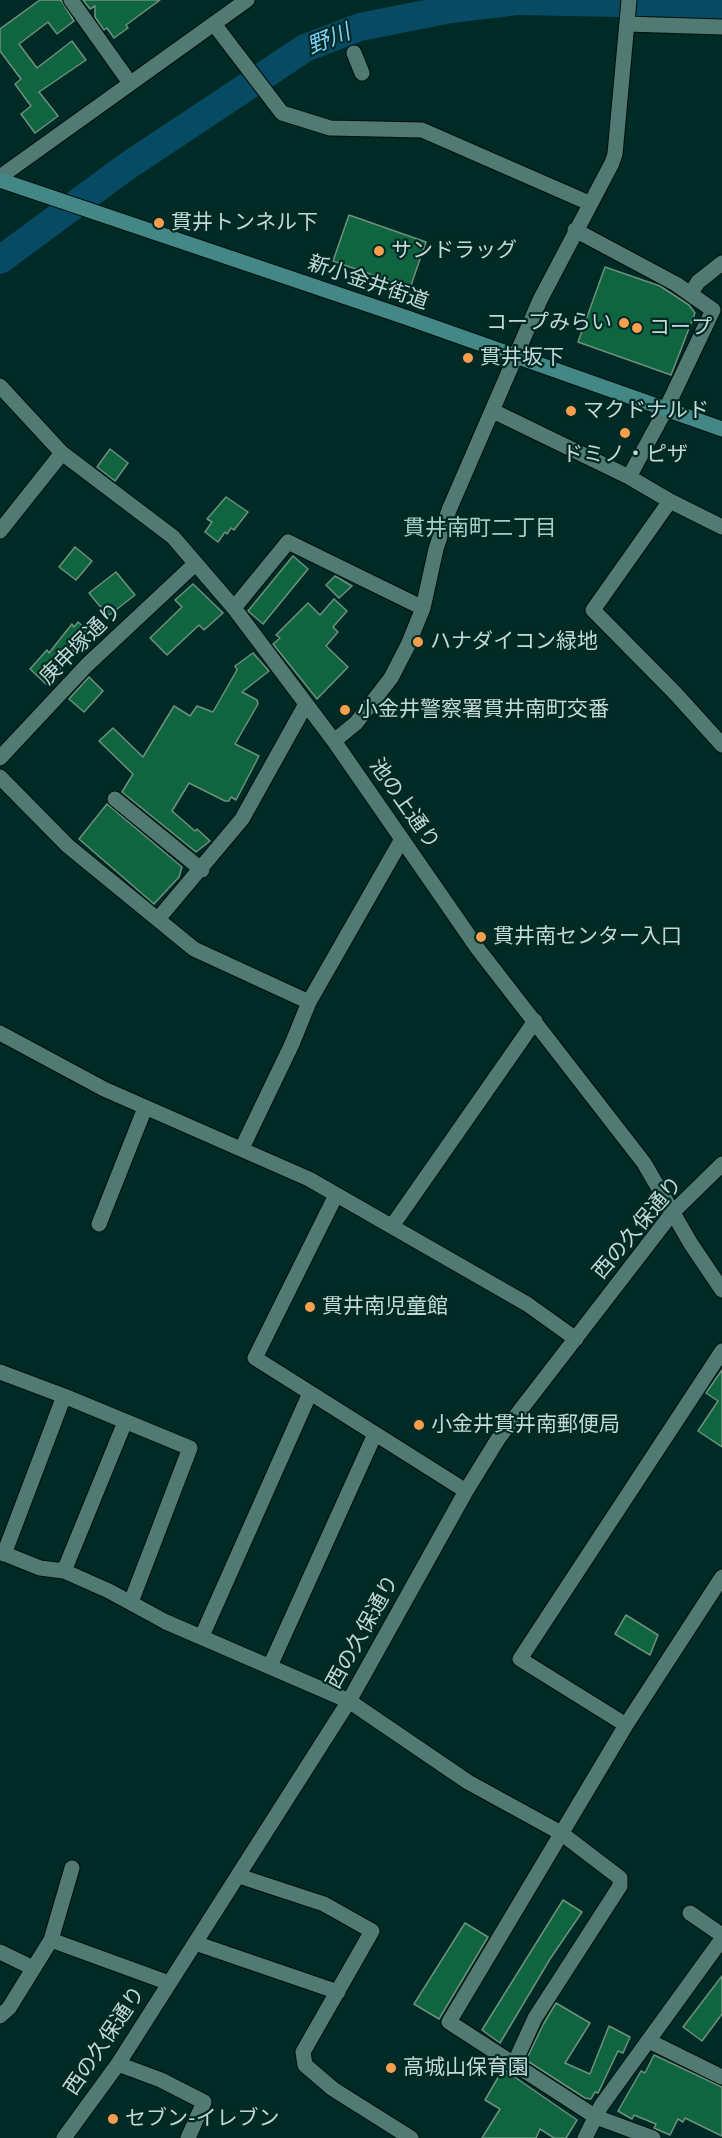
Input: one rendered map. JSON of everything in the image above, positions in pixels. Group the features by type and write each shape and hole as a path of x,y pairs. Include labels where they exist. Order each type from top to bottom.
{"main road":[{"name":"新小金井街道","path":"0,179 102,217 517,357 722,429"}],"street":[{"path":"72,0 130,83"},
{"path":"0,179 247,0"},
{"path":"334,741 356,723 391,678 423,608 444,525 540,300 615,154 630,0"},
{"path":"627,23 722,27"},
{"path":"214,24 282,113 330,128 422,130 589,203"},
{"path":"354,53 362,73"},
{"path":"575,230 691,293 713,310 666,409 630,477"},
{"path":"691,293 698,282 722,262"},
{"name":"池の上通り","path":"0,386 62,453 173,537 234,608 334,741 478,949 644,1163 722,1290"},
{"path":"494,411 630,477 670,501 722,527"},
{"path":"0,531 62,453"},
{"path":"670,501 593,610 675,693 722,746"},
{"path":"234,608 288,542 423,608"},
{"name":"庚申塚通り","path":"0,758 87,665 195,564"},
{"path":"158,919 202,870 242,819 306,704"},
{"path":"0,777 68,846 194,949 309,1002"},
{"path":"115,799 202,870"},
{"path":"242,1148 292,1044 309,1002 402,839"},
{"path":"392,1226 535,1021"},
{"path":"0,1033 89,1082 144,1108 242,1148 309,1179 526,1304 576,1339"},
{"path":"99,1224 144,1108"},
{"name":"西の久保通り","path":"64,2138 118,2064 349,1701 466,1491 498,1439 673,1212 722,1164"},
{"path":"336,1196 255,1358 466,1491"},
{"path":"626,1725 520,1659 722,1351"},
{"path":"0,1372 190,1448 131,1602"},
{"path":"202,1636 310,1393"},
{"path":"64,1396 2,1553 40,1568 64,1571 131,1602 166,1622 349,1701 468,1782 561,1833 620,1878 620,1886 535,2018 514,2064"},
{"path":"64,1571 125,1422"},
{"path":"270,1666 375,1434"},
{"path":"653,2138 596,2117 449,2022 626,1725 722,1577"},
{"path":"0,2016 9,2008 51,1940 72,1868"},
{"path":"239,1875 324,1904 372,1930 303,2052 305,2065 333,2090 411,2138"},
{"path":"585,2138 596,2117 722,1937 690,1913"},
{"path":"51,1940 169,1983"},
{"path":"195,1942 338,1992"},
{"path":"0,1952 33,1968"},
{"path":"649,2041 722,2077"},
{"path":"118,2064 161,2080 204,2102 188,2138"}],"building":[{"path":"40,0 61,0 74,21 57,34 48,22 19,44 37,68 72,41 86,60 39,92 58,116 35,133 21,114 31,106 15,84 21,79 0,51 0,29"},
{"path":"83,0 160,0 126,25 128,28 114,38 107,28 104,30 95,17 95,6 90,9"},
{"name":"サンドラッグ","path":"349,215 426,242 410,288 333,261"},
{"name":"コープ","path":"605,267 660,286 689,305 695,313 671,375 578,342"},
{"path":"110,449 128,463 115,481 97,467"},
{"path":"226,497 248,512 234,530 231,528 227,534 225,532 218,542 205,532 212,522 207,519"},
{"path":"75,547 92,561 76,580 59,567"},
{"path":"293,556 308,569 263,624 248,611"},
{"path":"116,572 135,595 108,616 89,593"},
{"path":"335,576 352,586 339,598 326,585"},
{"path":"193,584 223,613 204,630 199,625 167,655 150,638 182,607 175,600"},
{"path":"334,599 347,611 333,627 338,632 326,646 348,667 317,699 273,644 280,638 276,635 308,603 320,615"},
{"path":"78,622 87,630 63,666 46,684 30,669 47,650 49,653 72,624 74,627"},
{"path":"253,653 269,671 242,692 257,700 258,704 235,744 259,756 236,800 231,797 229,801 225,801 189,783 172,811 210,841 196,852 122,792 133,774 99,741 113,728 143,757 174,706 190,716 197,706 213,712 237,670 235,666"},
{"path":"89,677 103,691 84,712 69,699"},
{"path":"107,804 182,867 179,877 154,904 79,839"},
{"path":"722,1370 722,1447 698,1431 718,1401 706,1393"},
{"path":"626,1615 658,1635 650,1655 615,1634"},
{"path":"563,1900 582,1912 550,1959 500,2043 482,2030"},
{"path":"465,1923 488,1937 439,2019 414,2004"},
{"path":"722,1976 722,2014 702,2041 683,2027"},
{"path":"556,2003 590,2023 565,2063 590,2074 609,2026 630,2037 623,2053 618,2051 598,2093 595,2092 591,2099 585,2098 526,2060"},
{"path":"654,2055 722,2087 722,2136 685,2118 683,2122 678,2119 670,2135 654,2128 656,2124 634,2115 632,2119 618,2111 641,2071 645,2073"},
{"path":"503,2069 577,2120 566,2138 554,2138 540,2129 536,2138 482,2138 500,2109 485,2100"}],"waterway":[{"name":"野川","path":"0,260 126,167 305,48 360,27 451,9 517,1 722,5"}],"place":[{"name":"貫井トンネル下","path":"159,223"},
{"name":"サンドラッグ","path":"379,251"},
{"name":"コープみらい","path":"624,323"},
{"name":"コープ","path":"637,328"},
{"name":"貫井坂下","path":"468,358"},
{"name":"マクドナルド","path":"571,411"},
{"name":"ドミノ・ピザ","path":"625,433"},
{"name":"ハナダイコン緑地","path":"418,642"},
{"name":"小金井警察署貫井南町交番","path":"345,710"},
{"name":"貫井南センター入口","path":"481,937"},
{"name":"貫井南児童館","path":"310,1307"},
{"name":"小金井貫井南郵便局","path":"419,1425"},
{"name":"高城山保育園","path":"391,2068"},
{"name":"セブン-イレブン","path":"113,2119"}],"district":[{"name":"貫井南町二丁目","path":"480,529"}]}
